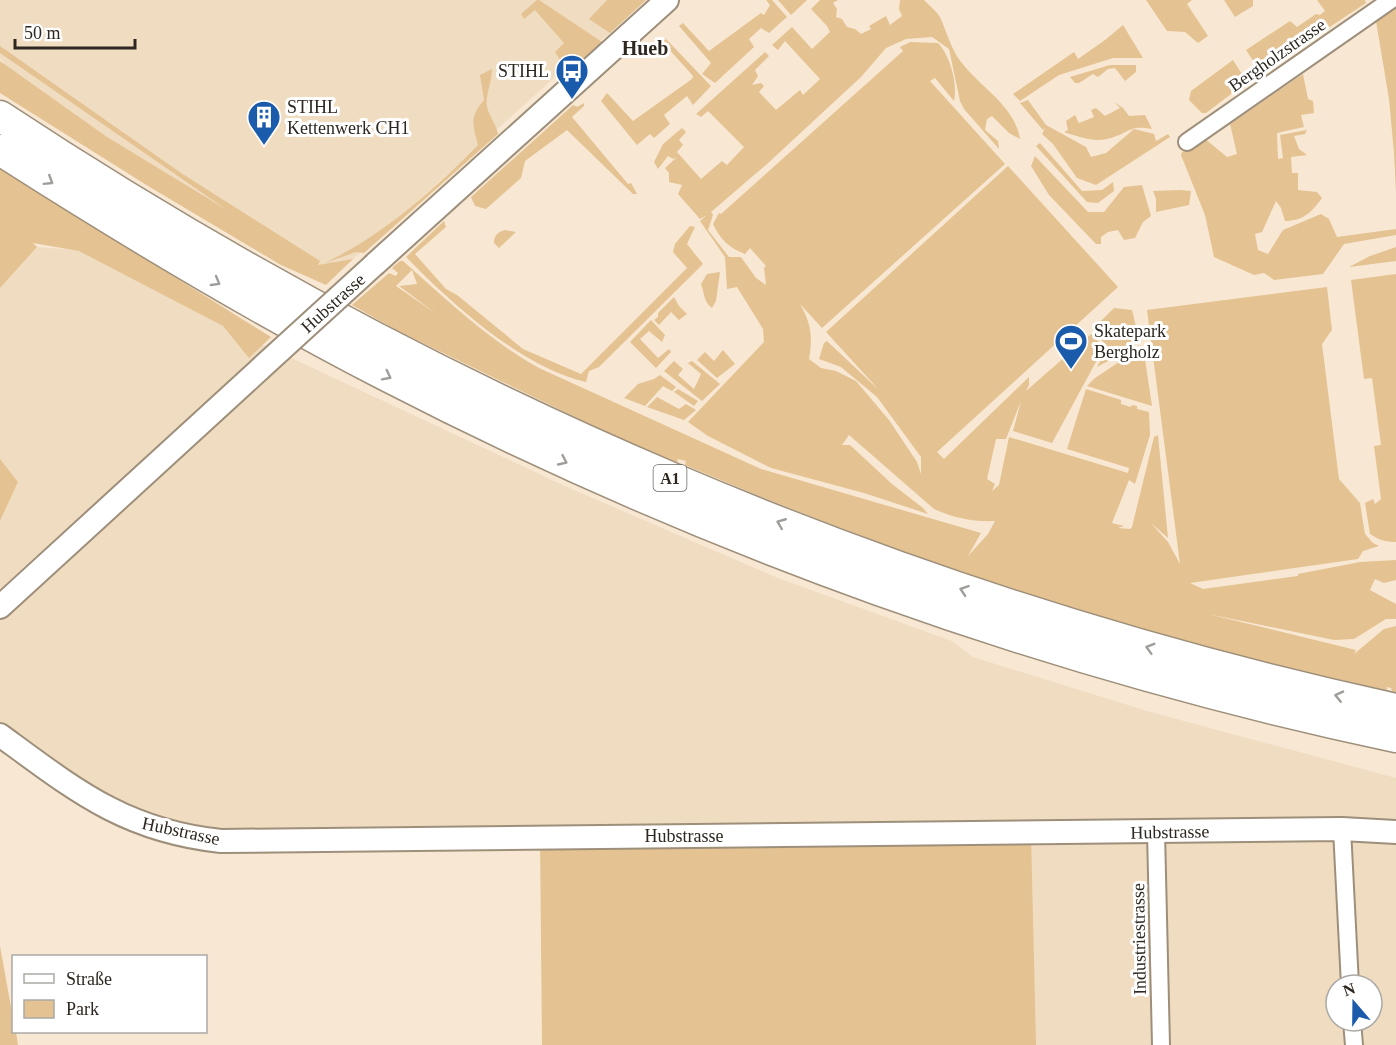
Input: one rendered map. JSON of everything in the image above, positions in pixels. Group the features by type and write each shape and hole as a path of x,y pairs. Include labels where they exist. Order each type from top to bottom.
{"highway":[{"name":"A1","path":"0,116 148,210 339,319 492,397 648,468 823,539 1045,616 1197,661 1396,709"},
{"name":"A1","path":"0,150 134,234 320,340 527,444 682,513 840,575 1002,632 1190,687 1396,737"}],"street":[{"name":"Hubstrasse","path":"0,608 667,0"},
{"name":"Bergholzstrasse","path":"1186,142 1391,0"},
{"name":"Hubstrasse","path":"0,735 71,787 117,813 173,833 221,841 1342,829 1396,832"},
{"path":"1342,829 1349,973"},
{"name":"Industriestrasse","path":"1156,832 1161,1045"}],"shaded area":[{"name":"STIHL Kettenwerk CH1","path":"0,0 646,0 610,33 565,68 329,281 25,85 0,59"},
{"path":"37,247 87,251 223,326 565,486 778,578 952,641 973,657 1147,711 1396,778 1396,1045 1034,1045 1031,834 173,833 0,735 0,521 18,482 0,459 0,288"}],"green space":[{"path":"537,0 602,42 574,67 565,68 555,52 564,43 535,10 524,19 521,14"},
{"path":"607,0 646,0 610,33 589,19"},
{"path":"766,0 772,0 787,17 769,33 761,28 749,39 754,47 715,83 702,74 711,63 679,26 683,23 709,51 761,13 764,15 770,5"},
{"path":"778,0 807,0 791,15"},
{"path":"820,0 838,0 833,3 837,9 836,17 842,19 847,27 861,34 871,29 869,26 886,16 890,25 902,16 899,9 900,0 924,0 940,17 958,58 1011,117 1020,139 1009,133 992,116 987,119 985,130 998,141 999,149 964,109 960,101 949,49 932,37 906,39 886,48 861,77 711,212 713,215 708,230 729,257 741,257 756,278 766,285 764,268 766,266 750,248 745,254 739,252 719,234 713,224 719,213 721,214 903,51 900,47 910,42 938,43 942,48 954,78 954,101 935,78 930,81 1005,164 822,328 800,304 810,330 809,359 821,368 836,371 856,381 889,420 917,462 921,474 921,457 877,397 841,367 819,359 824,343 827,341 879,390 826,332 1008,166 1118,287 937,452 944,459 1029,377 1026,391 1091,334 1104,347 1052,443 1013,431 1021,401 1006,439 996,439 987,479 995,484 992,491 999,485 1009,437 1128,473 1129,468 1067,449 1086,389 1121,400 1121,404 1137,406 1137,409 1149,412 1150,435 1135,484 1129,480 1112,523 1124,526 1118,528 1130,529 1132,527 1154,437 1158,435 1168,538 1151,523 1168,542 1180,564 1147,310 1327,287 1332,330 1322,344 1339,479 1360,503 1365,534 1379,546 1363,551 1358,559 1190,583 1203,589 1298,576 1298,574 1360,562 1396,560 1396,580 1384,583 1375,579 1370,590 1396,604 1396,619 1386,619 1354,639 1334,640 1208,614 1356,650 1354,654 1384,629 1396,626 1396,692 1387,687 1387,690 1209,648 1121,623 947,567 861,536 685,465 686,461 678,459 677,463 610,434 396,330 352,305 389,273 396,276 398,273 392,268 403,261 485,332 539,368 761,469 981,533 968,556 988,534 995,521 964,519 934,509 849,435 842,445 850,445 928,514 864,493 771,468 708,436 688,422 764,342 763,329 737,287 727,289 725,257 700,221 707,215 700,219 678,194 682,185 669,182 669,173 665,168 677,157 673,159 668,156 658,169 654,162 663,144 682,128 686,132 679,140 683,145 677,152 701,179 722,161 727,165 744,147 708,111 701,117 696,114 765,52 769,56 755,70 758,76 752,85 761,83 764,86 759,92 776,110 800,90 803,95 820,79 785,41 778,50 772,45 792,27 812,49 830,32 811,9","holes":["412,270 417,284 399,286 438,315 396,286"]},
{"path":"1146,0 1192,0 1187,4 1208,36 1198,43 1185,32 1167,31"},
{"path":"1224,0 1253,0 1253,6 1235,17"},
{"path":"1317,0 1365,0 1366,3 1277,62 1272,60 1267,62 1269,67 1258,68 1246,50 1290,21 1297,27 1316,14 1320,15 1325,11"},
{"path":"1396,7 1396,194 1389,99 1376,21"},
{"path":"1123,25 1143,58 1113,58 1059,75 1020,101 1013,94 1074,52 1078,59"},
{"path":"666,39 711,86 693,105 687,96 664,115 670,124 654,138 650,134 637,145 601,101 607,93 633,121 692,79 693,76 667,47 657,56 653,51"},
{"path":"0,46 181,173 320,261 318,265 353,259 326,285 281,265 148,186 0,93 0,61 107,137 227,210 0,53"},
{"path":"1233,60 1247,82 1206,113 1202,113 1189,100 1191,91"},
{"path":"1110,65 1136,65 1136,72 1125,81 1115,68 1108,69 1098,77 1093,74 1079,83 1075,83 1070,77"},
{"path":"492,69 487,107 498,134 364,253 356,252 325,263 367,239 406,211 478,145 474,116 484,100 480,75"},
{"path":"1303,74 1308,99 1313,101 1314,113 1301,115 1304,127 1277,133 1278,159 1283,158 1280,135 1307,130 1305,134 1294,136 1299,149 1307,155 1291,157 1292,173 1298,173 1298,190 1317,192 1322,198 1307,215 1285,221 1276,201 1262,232 1255,234 1258,250 1268,254 1283,230 1321,214 1329,219 1337,237 1396,229 1396,235 1344,244 1323,274 1274,280 1264,273 1254,275 1214,257 1205,215 1181,155 1182,152 1204,138 1227,157 1237,154 1230,124"},
{"path":"1028,100 1046,125 1086,147 1091,157 1106,153 1134,129 1154,134 1156,141 1168,134 1170,137 1096,185 1077,178 1053,144 1042,134 1045,128 1043,130 1020,103"},
{"path":"1114,102 1129,116 1145,115 1152,129 1134,129 1099,140 1064,132 1068,130 1066,121 1075,115 1079,123 1094,117 1091,110 1096,108 1105,116 1120,108"},
{"path":"584,103 584,106 572,117 628,184 631,183 637,194 633,194 567,130 525,161 521,178 486,209 475,206 471,197 573,105 577,107"},
{"path":"1040,143 1082,191 1102,190 1113,182 1114,191 1098,203 1087,202 1036,146"},
{"path":"1035,156 1088,212 1104,212 1124,187 1142,185 1151,216 1143,222 1135,238 1124,240 1118,230 1108,232 1101,237 1101,244 1096,244 1049,195 1031,166"},
{"path":"0,168 271,337 249,358 223,326 79,251 33,243 37,247 0,288"},
{"path":"1153,191 1191,191 1189,205 1156,212 1156,199"},
{"path":"444,221 446,227 415,254 446,289 457,295 523,349 581,374 687,268 673,252 675,244 690,226 695,227 687,244 703,264 599,367 589,371 586,382 537,363 513,348 466,313 406,257"},
{"path":"505,230 516,232 499,248 494,243 495,238 498,233"},
{"path":"1396,247 1396,261 1349,267 1370,256"},
{"path":"720,272 716,301 712,308 706,300 701,284 707,274"},
{"path":"1396,274 1396,542 1389,542 1370,534 1365,503 1373,499 1375,504 1381,499 1374,446 1381,445 1372,378 1364,379 1351,280"},
{"path":"674,297 687,314 679,320 671,312 659,325 654,320"},
{"path":"1114,308 1132,310 1139,339 1129,350 1097,367 1108,347 1092,330"},
{"path":"651,320 665,335 662,342 649,331 640,339 658,358 669,349 671,352 656,368 630,342"},
{"path":"1143,346 1152,406 1087,386 1095,378"},
{"path":"723,350 735,364 717,378 697,360 705,352 714,361"},
{"path":"674,361 683,369 678,375 694,389 701,374 688,363 692,361 720,384 702,401 664,371"},
{"path":"660,375 676,387 672,391 663,386 645,406 624,398 638,384"},
{"path":"678,389 698,401 694,406 674,392"},
{"path":"657,397 679,409 686,404 696,410 684,420 647,407"},
{"path":"0,459 18,482 0,521"},
{"path":"1031,833 1036,1045 542,1045 540,837"},
{"path":"0,946 12,1012 12,1033 16,1033 18,1045 0,1045"}],"place":[{"name":"STIHL","path":"572,100"},
{"name":"STIHL Kettenwerk CH1","path":"264,146"},
{"name":"Skatepark Bergholz","path":"1071,370"}],"district":[{"name":"Hueb","path":"645,48"}]}
